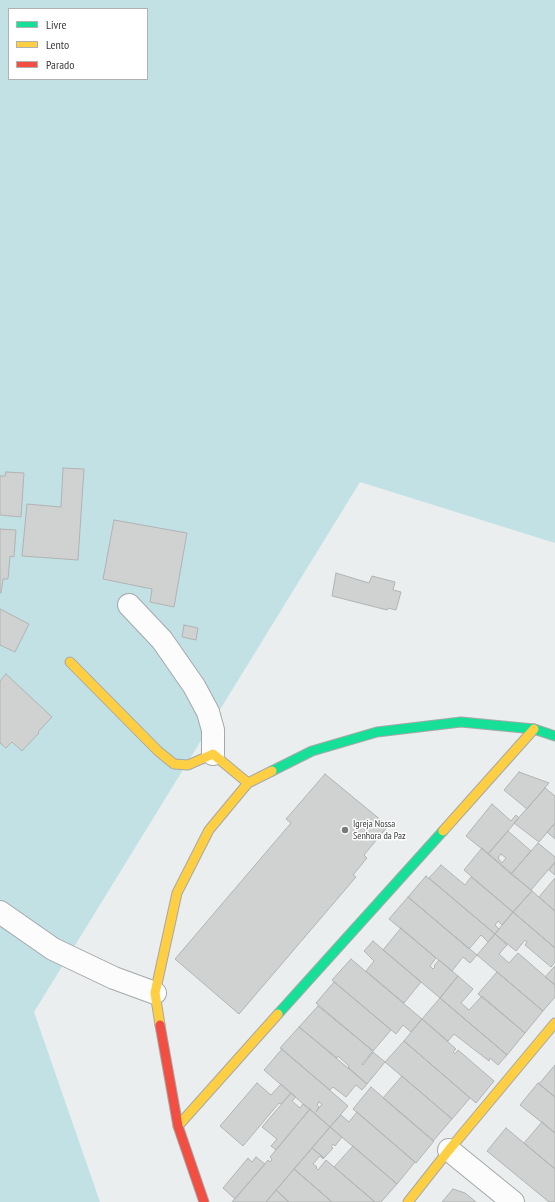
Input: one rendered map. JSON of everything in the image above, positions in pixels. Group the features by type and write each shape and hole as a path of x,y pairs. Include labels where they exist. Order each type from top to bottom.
{"street":[{"path":"129,606 162,640 194,686 208,712 213,730 213,754"},
{"path":"70,662 158,751 174,764 188,765 213,754"},
{"path":"204,1202 178,1126 155,993 177,893 209,830 248,783 312,751 377,732 461,722 534,729 555,736"},
{"path":"178,1126 534,729"},
{"path":"213,754 248,783"},
{"path":"0,912 53,949 114,978 155,993"},
{"path":"408,1202 449,1150 555,1023"},
{"path":"449,1150 513,1202"}],"shaded area":[{"path":"0,0 555,0 555,543 360,482 34,1012 100,1202 0,1202"}],"building":[{"path":"63,468 84,469 78,560 22,556 27,504 61,507"},
{"path":"6,472 24,473 21,517 0,515 0,476 5,476"},
{"path":"114,520 187,533 174,607 150,602 152,589 103,579"},
{"path":"0,529 16,530 14,557 10,556 8,579 3,579 1,593 0,593"},
{"path":"336,573 369,583 372,576 395,582 393,590 401,592 396,610 388,608 387,610 332,596"},
{"path":"0,609 29,624 15,652 0,645"},
{"path":"184,625 198,628 196,640 182,637"},
{"path":"6,674 52,717 22,751 12,742 6,748 0,743 0,681"},
{"path":"519,772 549,783 527,809 504,790"},
{"path":"325,774 388,826 364,855 367,858 353,875 356,877 239,1014 175,959 291,823 286,819"},
{"path":"545,788 555,796 555,823 539,842 514,823"},
{"path":"492,804 511,821 516,815 519,818 488,854 466,836"},
{"path":"555,823 555,839 547,832"},
{"path":"508,831 531,851 511,874 488,854","holes":["501,854 506,858 502,863 498,858"]},
{"path":"538,843 555,857 555,862 531,890 511,874"},
{"path":"482,848 532,891 513,912 464,870"},
{"path":"555,862 555,875 549,870"},
{"path":"441,865 465,885 471,877 513,912 502,925 498,921 495,925 499,929 495,934 429,878"},
{"path":"426,876 495,934 488,942 481,935 469,949 408,897"},
{"path":"555,878 555,911 539,897"},
{"path":"532,891 555,911 555,948 513,912"},
{"path":"408,897 477,955 470,963 463,957 452,971 389,919"},
{"path":"513,912 555,948 555,962 551,967 525,945 527,942 525,940 516,951 495,934"},
{"path":"401,928 436,958 430,966 433,969 439,960 458,976 440,998 383,950"},
{"path":"495,934 507,945 499,954 509,963 518,953 555,985 555,997 543,1011 477,955"},
{"path":"373,941 421,982 404,1003 366,971 374,961 364,951"},
{"path":"351,959 422,1019 411,1032 403,1025 396,1034 332,980"},
{"path":"555,966 555,985 545,977"},
{"path":"497,972 543,1011 525,1033 478,994"},
{"path":"458,976 473,989 461,1003 469,1010 482,996 525,1033 507,1055 440,998"},
{"path":"334,982 391,1030 373,1051 316,1003"},
{"path":"440,998 507,1055 498,1065 490,1058 489,1061 454,1034 448,1041 422,1019"},
{"path":"318,1006 373,1051 362,1064 363,1065 373,1052 385,1062 367,1084 338,1056 337,1058 299,1027"},
{"path":"422,1019 456,1049 453,1052 455,1054 458,1050 494,1081 476,1103 404,1041"},
{"path":"299,1027 367,1084 362,1090 356,1085 346,1097 333,1087 330,1090 280,1048"},
{"path":"404,1041 470,1098 452,1119 385,1062"},
{"path":"282,1049 348,1106 330,1127 264,1070","holes":["319,1102 322,1104 316,1112 319,1107 317,1105"]},
{"path":"555,1065 555,1097 539,1084"},
{"path":"402,1076 452,1119 433,1141 383,1098"},
{"path":"257,1083 271,1095 281,1084 291,1093 281,1104 279,1103 243,1146 220,1126"},
{"path":"538,1083 555,1097 555,1133 520,1105"},
{"path":"371,1087 434,1141 416,1163 353,1109"},
{"path":"291,1093 296,1097 292,1101 300,1108 303,1104 310,1109 276,1150 271,1146 277,1139 262,1127"},
{"path":"310,1109 330,1127 266,1202 232,1202 268,1160 270,1162 272,1159 270,1157"},
{"path":"357,1112 415,1162 397,1184 330,1127 341,1115 349,1122"},
{"path":"542,1122 555,1133 555,1169 524,1143"},
{"path":"330,1127 342,1137 335,1146 333,1144 331,1147 333,1148 324,1158 312,1148"},
{"path":"506,1128 555,1169 555,1202 549,1202 487,1151"},
{"path":"353,1146 397,1184 381,1202 375,1202 334,1167"},
{"path":"312,1148 324,1158 323,1159 320,1156 313,1164 318,1170 326,1160 375,1202 332,1202 294,1169"},
{"path":"256,1157 265,1164 235,1199 223,1188 248,1158 252,1162"},
{"path":"294,1169 332,1202 289,1202 276,1190"},
{"path":"453,1189 465,1193 476,1202 442,1202"},
{"path":"276,1190 289,1202 266,1202"}],"traffic: fast":[{"path":"272,771 312,751 377,732 461,722 534,729 555,736"},
{"path":"278,1014 443,831"}],"traffic: slow":[{"path":"70,662 158,751 174,764 188,765 213,754 248,783"},
{"path":"443,831 534,729"},
{"path":"160,1025 155,993 177,893 209,830 248,783 272,771"},
{"path":"178,1126 278,1014"},
{"path":"408,1202 449,1150 555,1023"}],"traffic: jam":[{"path":"160,1025 178,1126 204,1202"}],"place":[{"name":"Igreja Nossa Senhora da Paz","path":"345,830"}]}
